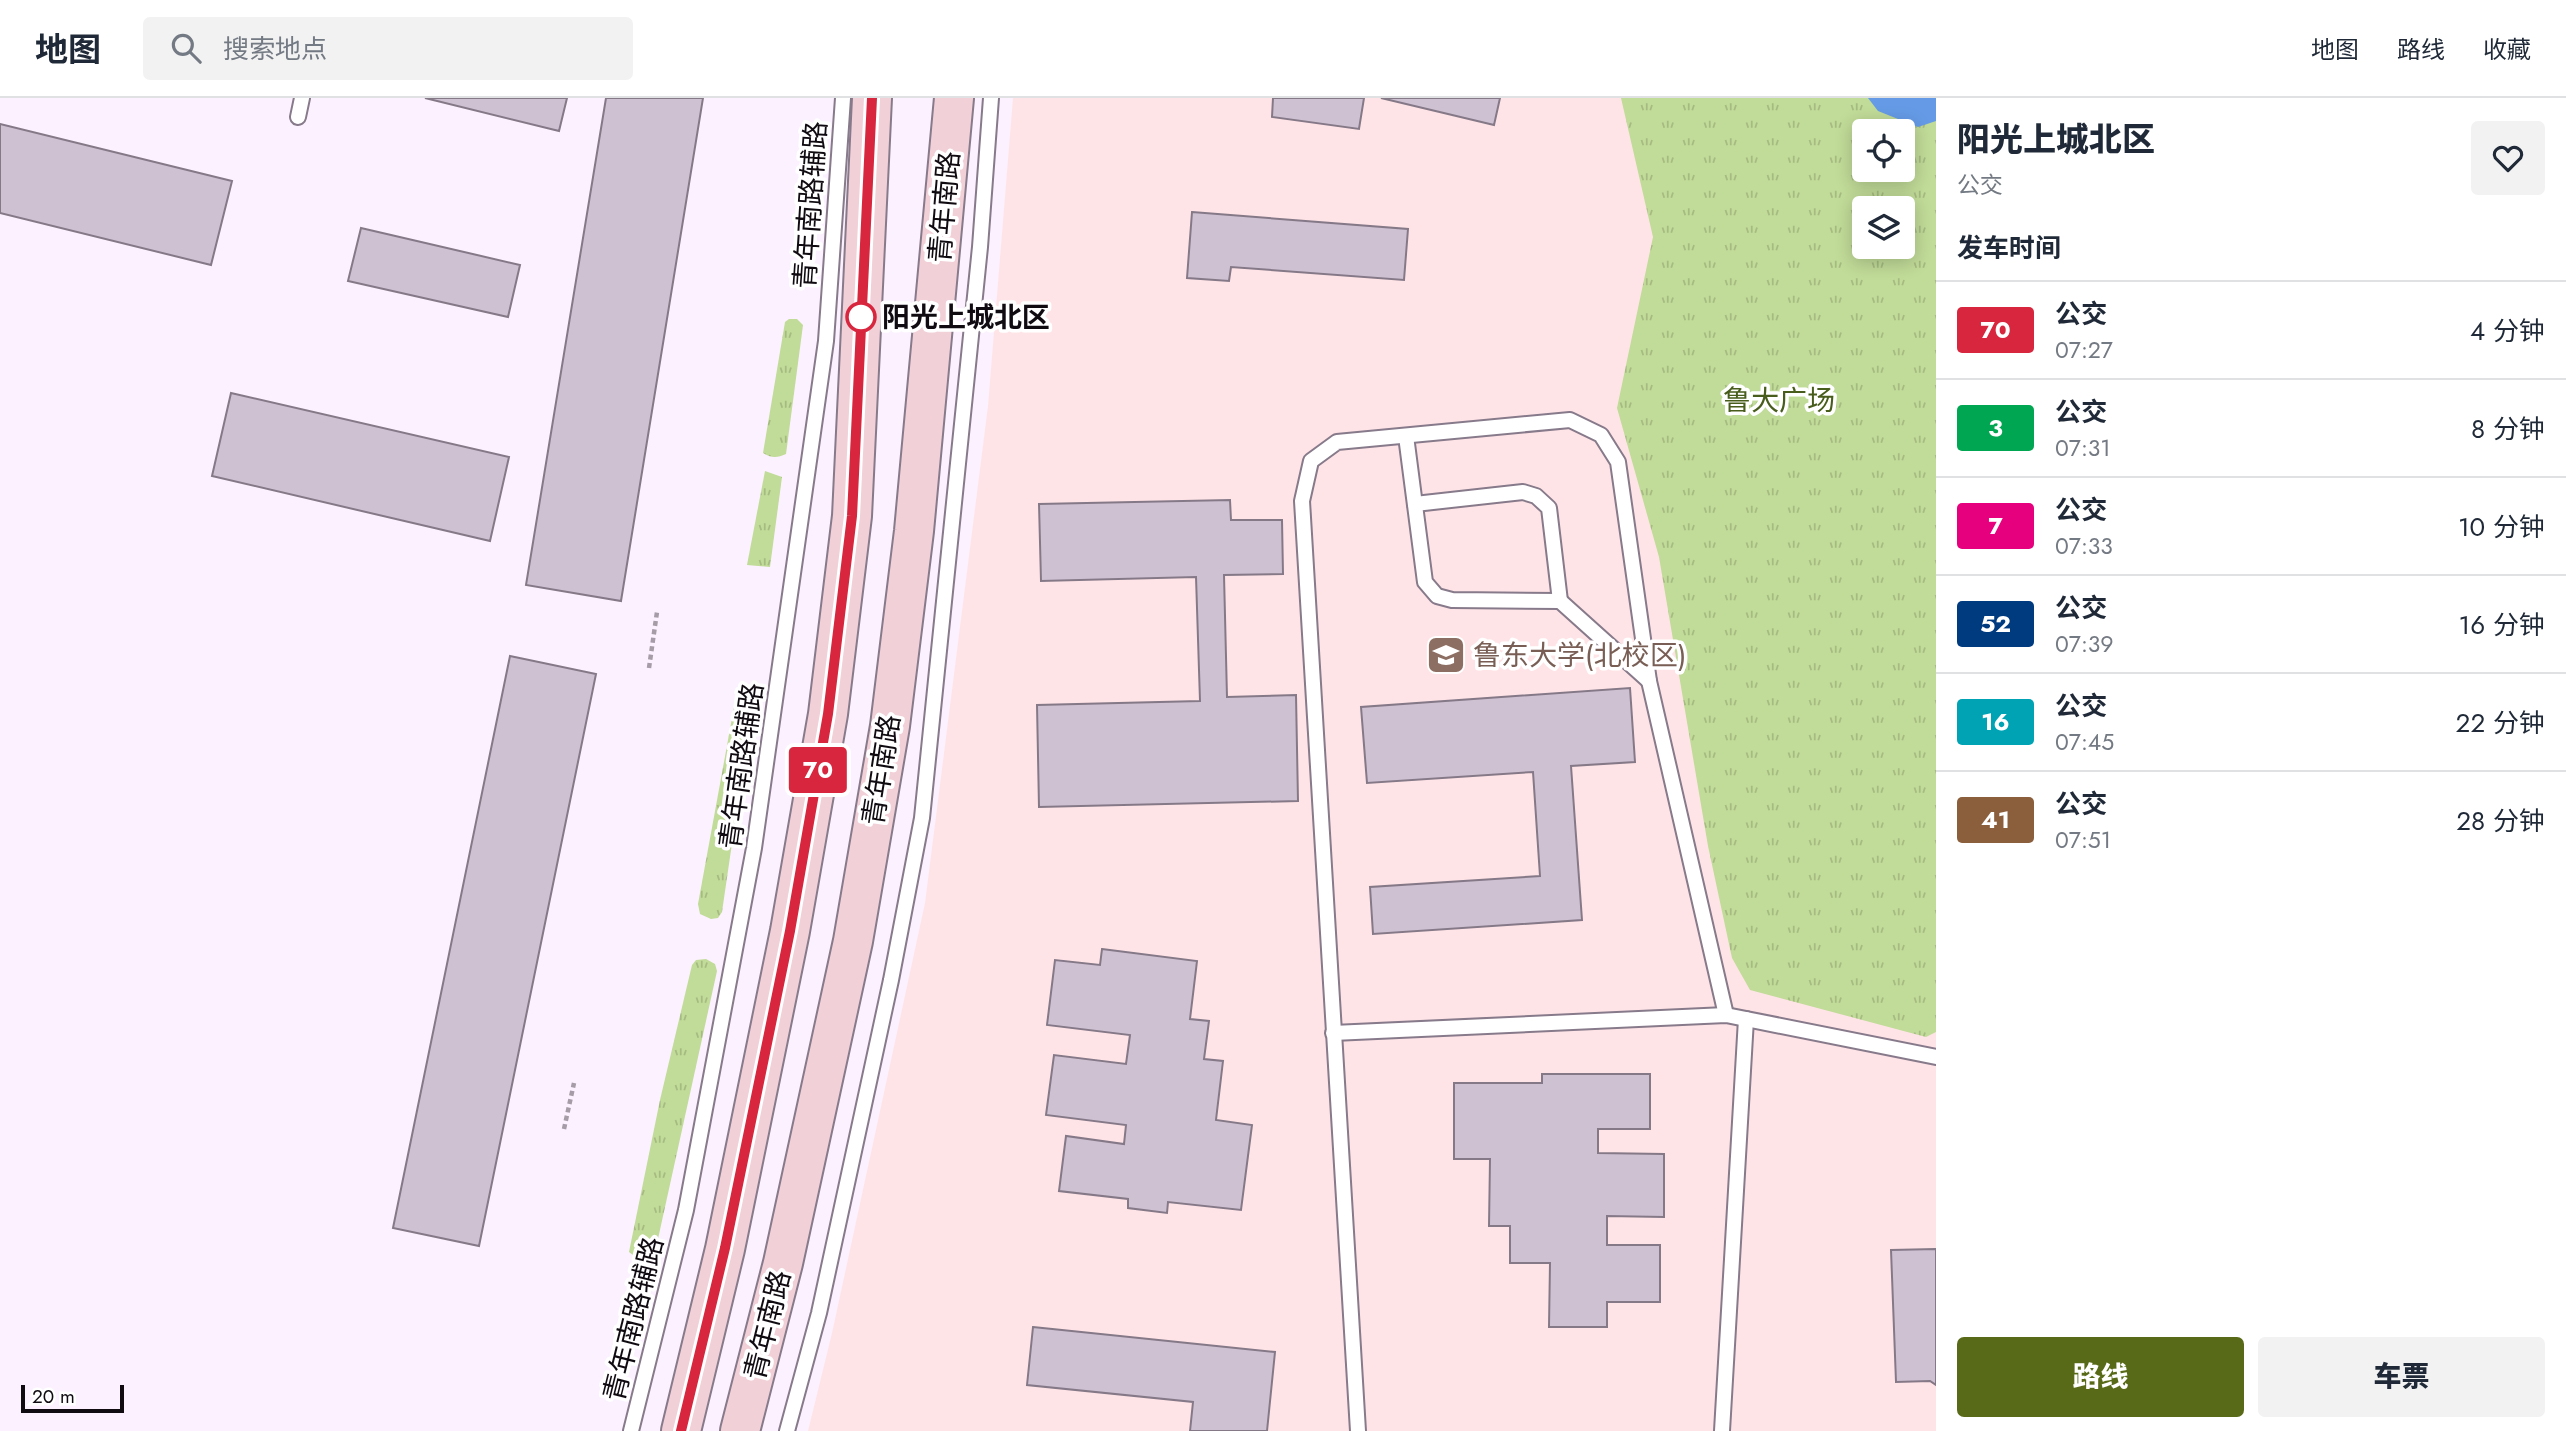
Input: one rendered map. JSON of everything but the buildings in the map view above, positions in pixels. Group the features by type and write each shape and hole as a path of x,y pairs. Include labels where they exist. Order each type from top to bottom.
{"main road":[{"name":"青年南路","path":"681,1431 725,1248 788,944 828,714 852,516 872,98"},
{"name":"青年南路","path":"740,1431 783,1263 853,941 890,726 914,531 954,98"}],"lane":[{"path":"298,117 302,98"},
{"name":"青年南路辅路","path":"631,1431 686,1210 754,848 826,341 842,98"},
{"path":"787,1431 819,1313 891,980 922,818 977,274 991,98"},
{"path":"1357,1431 1302,501 1311,460 1337,442 1570,420 1601,435 1618,462 1649,681 1726,1015"},
{"path":"1406,436 1425,582 1437,596 1452,600 1560,601"},
{"path":"1415,504 1523,492 1536,496 1549,508 1560,601 1649,681"},
{"path":"1333,1033 1726,1015 1936,1057"},
{"path":"1722,1431 1746,1019"}],"path":[{"path":"649,667 657,612"},
{"path":"564,1129 574,1083"}],"shaded area":[{"name":"鲁东大学(北校区)","path":"1013,98 1936,98 1936,1431 808,1431 832,1333 925,903 988,406"}],"green space":[{"name":"鲁大广场","path":"1621,98 1936,98 1936,1032 1926,1037 1750,990 1732,958 1708,846 1659,557 1617,408 1653,237"},
{"path":"797,319 803,325 786,454 771,457 763,453 785,322"},
{"path":"765,471 782,477 770,567 747,565"},
{"path":"737,691 754,692 722,912 718,918 711,919 700,914 698,904"},
{"path":"706,959 715,964 717,971 654,1257 641,1258 629,1252 660,1100 692,965 696,960"}],"water":[{"path":"1868,98 1936,98 1936,121 1918,127 1915,126 1915,119 1898,119 1878,111"}],"bus line":[{"name":"70","path":"681,1431 725,1248 790,931 828,714 852,516 872,98"}],"place":[{"name":"阳光上城北区","path":"861,317"},
{"name":"鲁东大学(北校区)","path":"1446,655"}]}
